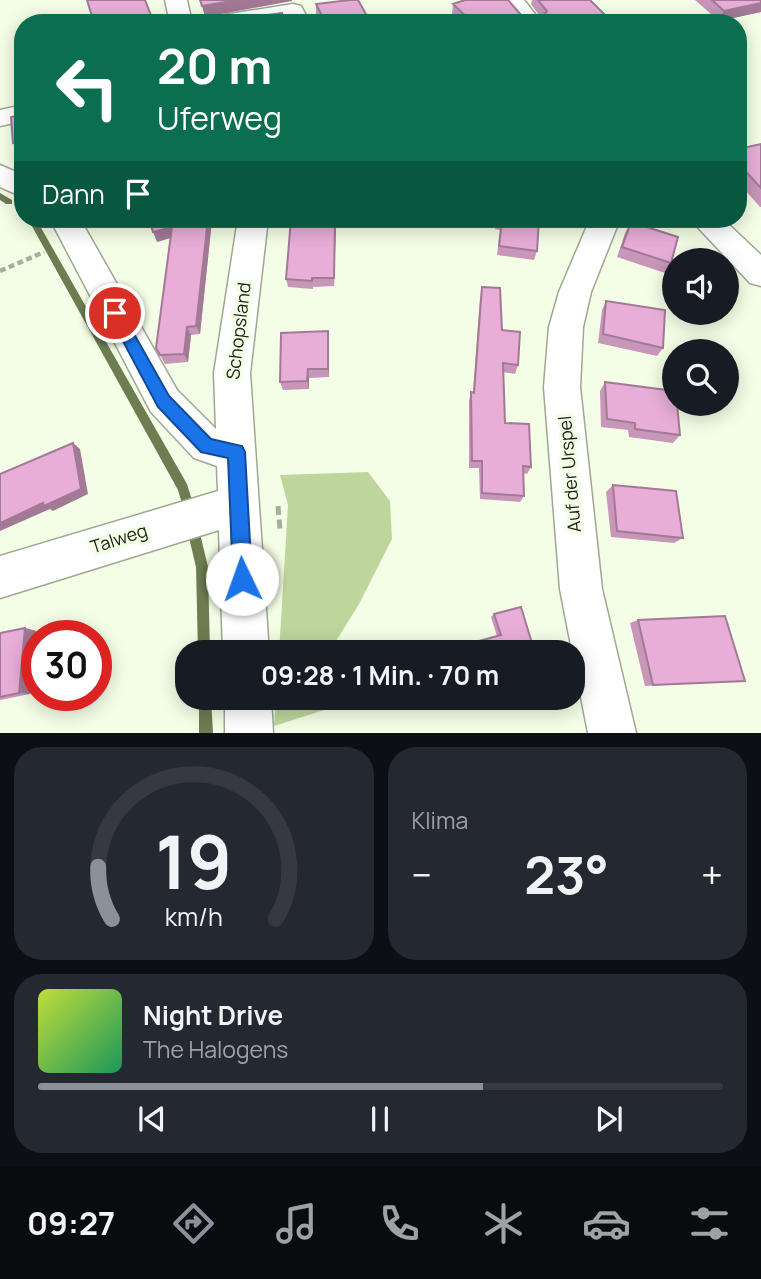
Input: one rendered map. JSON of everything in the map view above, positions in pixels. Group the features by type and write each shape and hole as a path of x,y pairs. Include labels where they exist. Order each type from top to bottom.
{"street":[{"path":"512,0 524,14"},
{"path":"274,14 293,11 294,14"},
{"path":"70,228 164,401 207,446 236,452"},
{"name":"Schopsland","path":"244,640 223,510 236,452 232,373 252,228"},
{"name":"Auf der Urspel","path":"601,228 575,292 566,327 562,387 581,589 612,733"},
{"path":"714,228 761,274"},
{"name":"Talweg","path":"0,577 165,524 223,510"},
{"path":"248,710 249,733"}],"path":[{"path":"0,271 44,252"}],"green space":[{"path":"368,472 390,501 392,539 359,604 337,640 280,640 288,505 280,475"},
{"path":"275,710 324,710 274,726"}],"building":[{"path":"87,0 145,0 150,14 91,14"},
{"path":"200,0 238,0 202,6"},
{"path":"358,0 366,14 321,14 316,4"},
{"path":"465,0 508,0 520,14 464,14 453,4"},
{"path":"538,0 590,0 604,14 545,14 547,11"},
{"path":"712,0 761,0 761,3 724,11"},
{"path":"14,116 13,143 11,117"},
{"path":"761,144 761,188 747,173 747,147"},
{"path":"152,228 168,228 153,232"},
{"path":"172,228 207,228 196,326 187,327 184,354 160,355 156,348"},
{"path":"290,228 335,228 334,278 312,278 312,281 286,279"},
{"path":"501,228 538,228 537,251 499,246"},
{"path":"629,228 650,228 678,237 675,248 662,248 662,260 622,247"},
{"path":"482,287 500,288 502,330 520,332 518,365 503,363 505,423 529,424 531,467 523,466 524,496 482,493 482,461 472,461 471,392 474,393"},
{"path":"606,301 662,310 662,325 664,325 662,348 603,334"},
{"path":"328,331 328,369 308,369 307,381 280,382 281,333"},
{"path":"605,382 662,389 662,416 678,416 680,435 635,429 635,423 607,419"},
{"path":"73,443 81,489 0,523 0,474"},
{"path":"613,485 676,491 683,538 617,531"},
{"path":"521,607 531,640 483,640 501,635 494,614"},
{"path":"725,616 745,681 653,685 638,620"},
{"path":"21,629 19,693 0,697 0,633"}],"waterway":[{"path":"0,196 9,202"},
{"path":"37,228 183,488 189,510"},
{"path":"192,525 202,567 204,640"},
{"path":"205,710 206,733"}],"route":[{"path":"115,313 164,401 207,446 236,452 242,579"}]}
